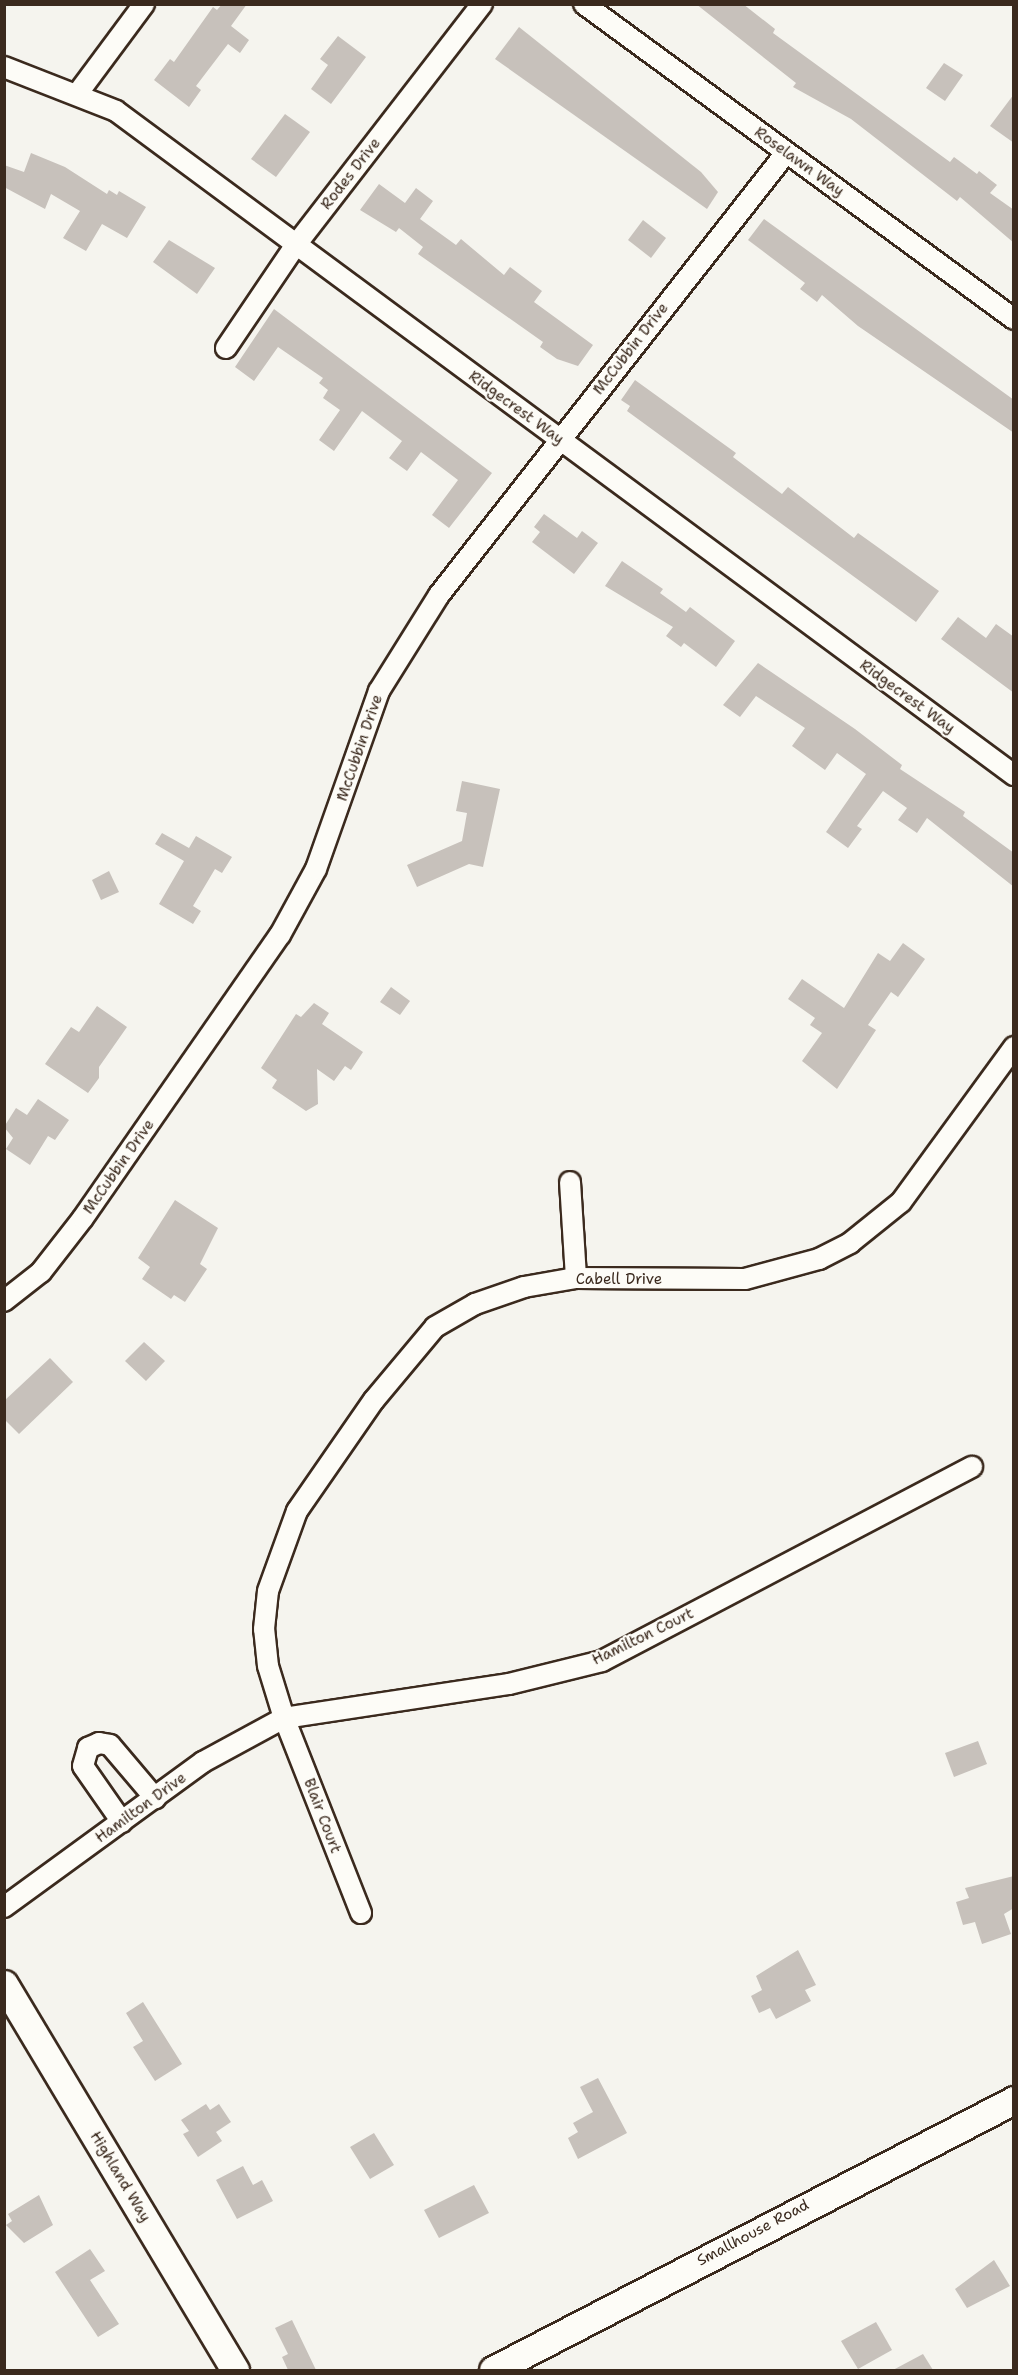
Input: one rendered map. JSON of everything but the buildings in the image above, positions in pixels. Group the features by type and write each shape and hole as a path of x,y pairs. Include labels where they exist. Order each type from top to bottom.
{"street":[{"path":"78,93 144,4"},
{"name":"Rodes Drive","path":"226,348 295,246 482,4"},
{"name":"Roselawn Way","path":"584,4 1014,319"},
{"name":"Ridgecrest Way","path":"4,67 78,93 116,111 295,246 1014,775"},
{"name":"McCubbin Drive","path":"4,1301 41,1272 83,1218 280,935 316,869 365,726 397,657 445,588 786,153"},
{"name":"Cabell Drive","path":"284,1718 268,1666 264,1629 268,1591 282,1544 309,1491 408,1355 435,1327 475,1304 524,1287 576,1278 745,1280 819,1259 879,1223 901,1202 1014,1047"},
{"path":"570,1182 576,1278"},
{"name":"Hamilton Court","path":"284,1718 509,1684 602,1661 972,1467"},
{"name":"Hamilton Drive","path":"4,1907 203,1762 284,1718"},
{"name":"Blair Court","path":"284,1718 361,1913"},
{"path":"122,1822 83,1766 88,1748 99,1743 110,1745 155,1798"},
{"name":"Highland Way","path":"4,1984 235,2370"},
{"name":"Smallhouse Road","path":"493,2370 1014,2100"}]}
